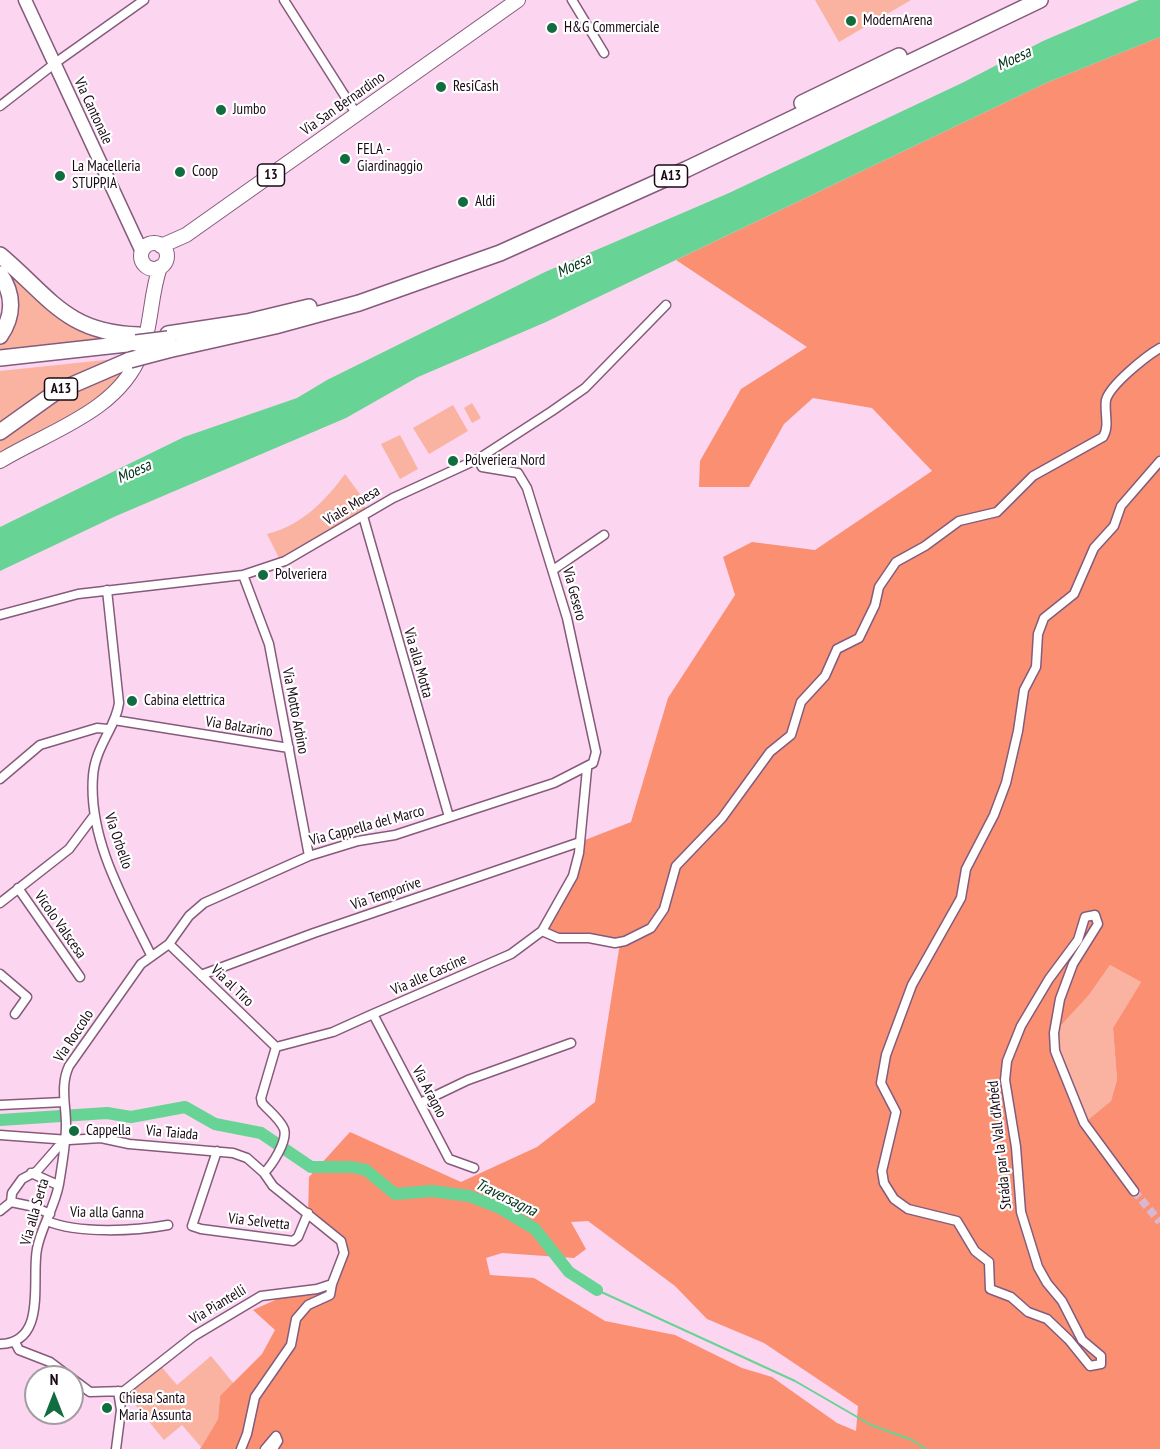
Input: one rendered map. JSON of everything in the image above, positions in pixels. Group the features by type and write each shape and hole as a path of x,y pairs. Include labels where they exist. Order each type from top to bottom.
{"highway":[{"name":"A13","path":"0,365 135,347 203,335 360,293 484,249 684,160 1018,0"},
{"name":"A13","path":"203,335 275,326 350,306 430,280 500,253 687,169 1040,0"},
{"name":"A13","path":"0,255 48,302 65,315 105,331 135,347"},
{"path":"0,274 11,300 9,319 0,336"},
{"name":"A13","path":"0,358 135,347"},
{"name":"A13","path":"0,432 56,392 135,347"}],"main road":[{"name":"Via San Bernardino","path":"155,256 518,0"},
{"path":"0,461 80,418 122,384 136,364 144,346 153,294 155,256"}],"street":[{"name":"Via Cantonale","path":"25,0 53,65 134,235 155,256"},
{"path":"0,106 144,0"},
{"path":"284,0 357,115"},
{"path":"572,0 604,53"},
{"name":"Viale Moesa","path":"0,615 78,594 243,575 291,558 402,493 478,459 585,388 666,305"},
{"path":"542,931 558,938 589,938 615,943 632,938 656,923 664,909 676,866 722,818 770,752 791,735 801,702 825,676 837,650 859,638 875,605 879,587 896,562 925,546 959,521 997,512 1033,476 1103,437 1106,428 1106,404 1110,392 1150,354 1160,348"},
{"name":"Via Gesero","path":"478,459 482,467 509,470 523,479 567,618 596,752 593,763 587,769"},
{"name":"Stráda par la Vall d'Arbéd","path":"1134,1191 1084,1124 1055,1051 1055,1024 1060,999 1073,963 1098,924 1095,915 1085,918 1078,940 1054,972 1026,1018 1007,1061 1005,1080 1016,1147 1021,1212 1037,1264 1047,1283 1062,1301 1082,1340 1101,1356 1101,1364 1090,1366 1050,1322 1028,1312 1011,1297 990,1289 989,1262 975,1251 957,1221 908,1209 890,1194 884,1184 882,1172 896,1112 881,1083 886,1055 912,985 961,898 966,870 994,814 1006,783 1018,731 1024,690 1036,667 1037,644 1044,618 1074,594 1094,548 1114,526 1121,507 1160,460"},
{"name":"Via alla Motta","path":"363,516 449,817"},
{"path":"553,570 604,535"},
{"name":"Via Motto Arbino","path":"243,575 269,644 309,856"},
{"name":"Via Orbello","path":"107,590 119,695 114,720 98,752 93,776 93,817 106,856 147,958"},
{"name":"Via Balzarino","path":"114,720 289,748"},
{"path":"0,779 40,745 97,728 108,729"},
{"name":"Via alle Cascine","path":"276,1047 333,1032 511,954 542,931 573,876 580,842 587,769"},
{"name":"Via Cappella del Marco","path":"147,958 169,944 189,916 204,903 309,856 358,841 395,835 554,783 587,769"},
{"path":"0,903 69,849 93,817"},
{"name":"Via Temporive","path":"201,975 314,933 580,842"},
{"name":"Vicolo Valscesa","path":"18,888 80,977"},
{"name":"Via al Tiro","path":"169,944 276,1047"},
{"name":"Via Roccolo","path":"65,1139 64,1078 72,1060 147,958"},
{"path":"0,975 27,997 15,1014"},
{"name":"Via Aragno","path":"373,1014 449,1159 474,1168"},
{"path":"420,1103 468,1080 571,1043"},
{"path":"264,1173 275,1158 285,1135 282,1126 261,1103 276,1047"},
{"path":"0,1105 64,1104"},
{"name":"Via Taiada","path":"0,1135 65,1139 100,1138 129,1144 217,1151 243,1156 264,1173 273,1185 343,1243 344,1253 338,1274 332,1284"},
{"path":"0,1211 10,1202 12,1193 22,1179 37,1171 65,1139"},
{"name":"Via alla Serta","path":"15,1342 35,1315 36,1257 58,1185 65,1139"},
{"name":"Via Selvetta","path":"217,1151 192,1226 293,1241 298,1237 308,1213"},
{"path":"31,1173 58,1185"},
{"name":"Via alla Ganna","path":"10,1202 35,1207 64,1226 119,1229 168,1225"},
{"path":"241,1449 247,1434 255,1397 291,1345 296,1319 308,1305 330,1295 332,1284"},
{"name":"Via Piantelli","path":"121,1391 194,1336 261,1296 317,1289 332,1284"},
{"path":"0,1344 15,1342 19,1350 50,1362 90,1392 121,1391 122,1410 116,1449"},
{"path":"265,1449 276,1436 278,1441 273,1449"}],"shaded area":[{"name":"ModernArena","path":"815,0 911,0 839,42"},
{"path":"1160,37 1160,1449 200,1449 218,1419 220,1396 262,1354 275,1330 253,1310 293,1292 329,1285 344,1249 308,1213 309,1177 350,1132 461,1182 537,1147 595,1102 620,943 542,931 573,876 580,842 631,822 668,698 735,595 723,557 752,542 815,550 932,471 872,408 813,398 784,424 749,487 699,487 700,461 741,389 807,347 676,260 1046,83","holes":["1110,965 1141,982 1113,1028 1117,1080 1111,1101 1084,1123 1054,1043 1054,1033 1089,995","588,1221 675,1286 707,1319 764,1343 858,1406 856,1431 837,1423 772,1377 742,1368 675,1335 605,1321 534,1278 490,1275 486,1258 502,1253 574,1258 586,1249 571,1222"]},
{"path":"0,260 113,339 0,352 0,342 7,332"},
{"path":"124,358 0,428 0,371"},
{"path":"128,367 104,395 88,407 0,455 0,440 61,395"},
{"path":"472,403 481,418 472,423 464,408"},
{"path":"453,405 468,431 429,454 413,428"},
{"path":"400,435 418,469 400,479 381,444"},
{"path":"345,474 365,501 365,509 279,558 267,534 301,519 329,494"},
{"path":"1110,965 1141,982 1113,1028 1117,1080 1111,1101 1084,1123 1070,1093 1054,1033 1089,995"},
{"path":"211,1356 234,1384 220,1396 218,1419 201,1447 182,1425 164,1440 124,1391 159,1364 177,1385"}],"water":[{"name":"Moesa","path":"1139,0 1160,0 1160,37 1046,83 546,322 418,377 346,418 116,516 0,571 0,527 184,437 297,398 327,380 545,272 729,193 964,82 1043,41"}],"waterway":[{"name":"Traversagna","path":"0,1120 107,1113 131,1117 185,1107 215,1124 261,1133 311,1167 352,1167 366,1170 395,1194 432,1191 469,1196 500,1208 535,1229 569,1272 597,1290"},
{"name":"Traversagna","path":"597,1290 795,1381 871,1425 912,1440 926,1449"}],"tunnel":[{"path":"1134,1191 1160,1222"}],"place":[{"name":"ModernArena","path":"851,21"},
{"name":"H&G Commerciale","path":"552,28"},
{"name":"ResiCash","path":"441,87"},
{"name":"Jumbo","path":"221,110"},
{"name":"FELA - Giardinaggio","path":"345,159"},
{"name":"Coop","path":"180,172"},
{"name":"La Macelleria STUPPIA","path":"60,176"},
{"name":"Aldi","path":"463,202"},
{"name":"Polveriera Nord","path":"453,461"},
{"name":"Polveriera","path":"263,575"},
{"name":"Cabina elettrica","path":"132,701"},
{"name":"Cappella","path":"74,1131"},
{"name":"Chiesa Santa Maria Assunta","path":"107,1408"}]}
